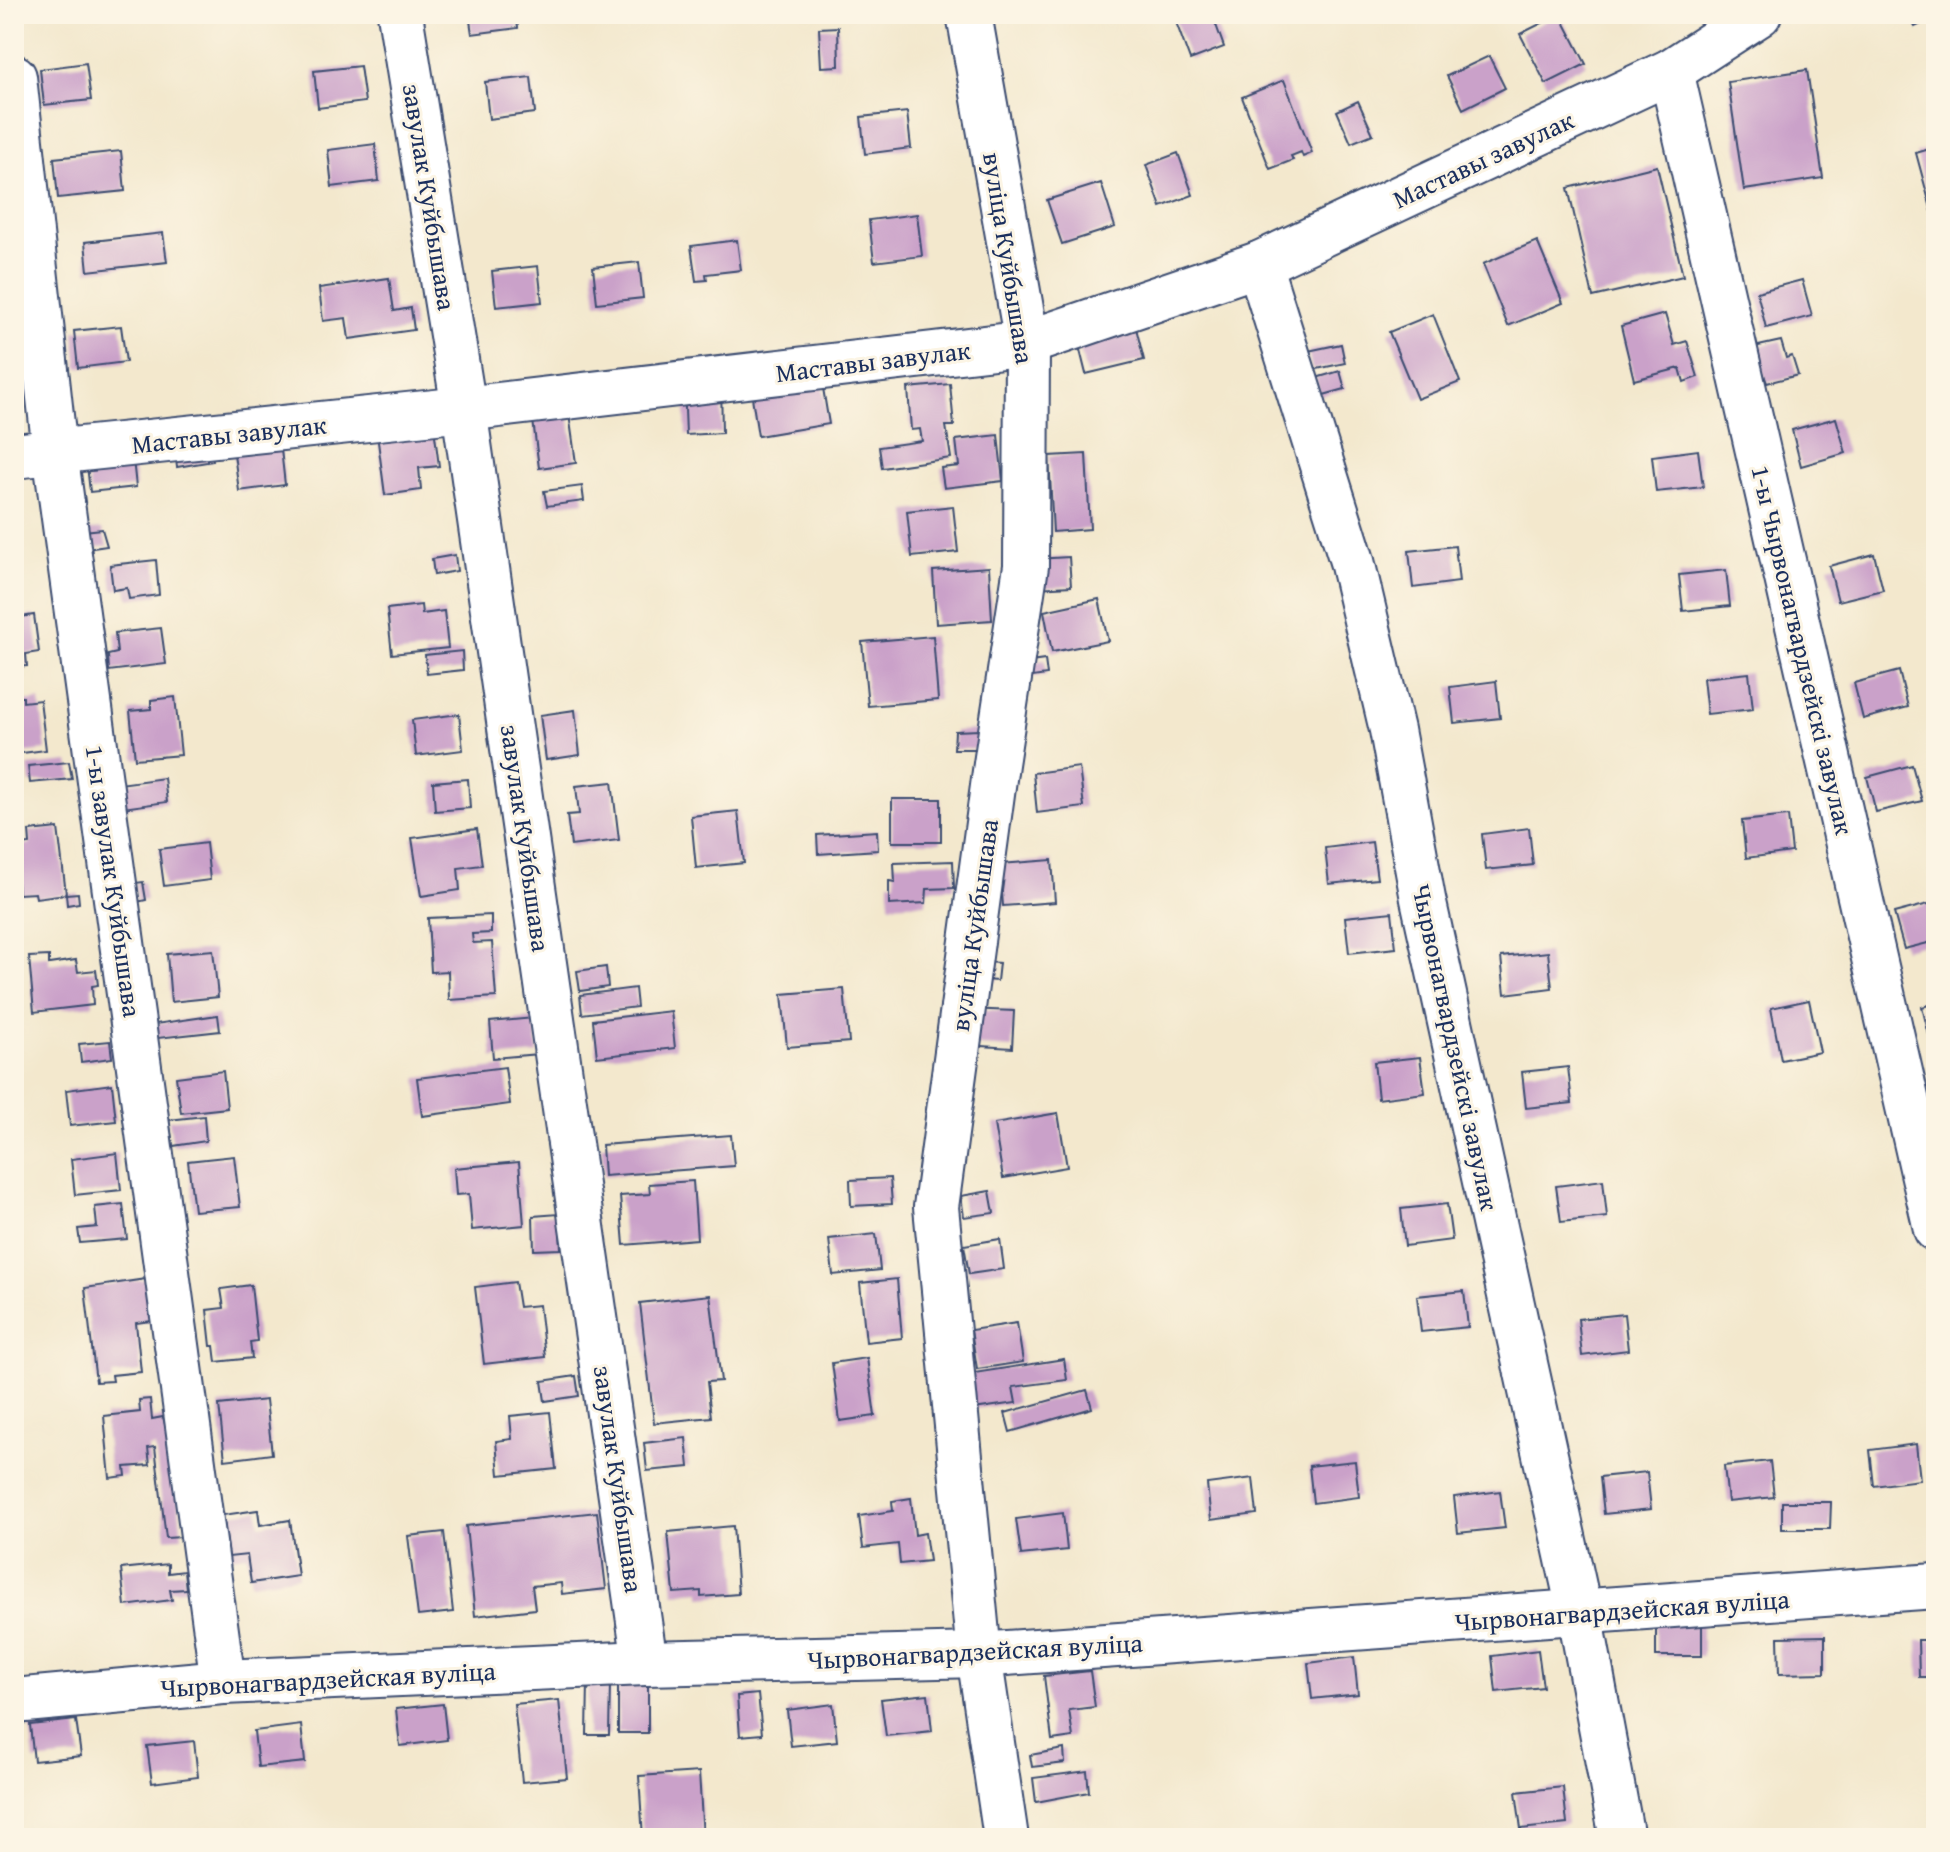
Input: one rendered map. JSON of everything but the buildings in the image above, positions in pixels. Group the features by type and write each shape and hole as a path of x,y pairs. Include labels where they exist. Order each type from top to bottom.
{"street":[{"name":"завулак Куйбышава","path":"400,14 464,409 645,1663"},
{"name":"вуліца Куйбышава","path":"969,14 1027,343 1026,566 936,1207 979,1655 1006,1838"},
{"name":"Маставы завулак","path":"34,454 464,409 1027,343 1259,264 1671,71 1759,14"},
{"name":"1-ы Чырвонагвардзейскі завулак","path":"1671,71 1936,1229"},
{"name":"1-ы завулак Куйбышава","path":"14,77 34,454 223,1682"},
{"name":"Чырвонагвардзейскі завулак","path":"1259,264 1352,561 1392,730 1423,899 1580,1614 1622,1838"},
{"name":"Чырвонагвардзейская вуліца","path":"14,1701 223,1682 645,1663 979,1655 1936,1586"}]}
